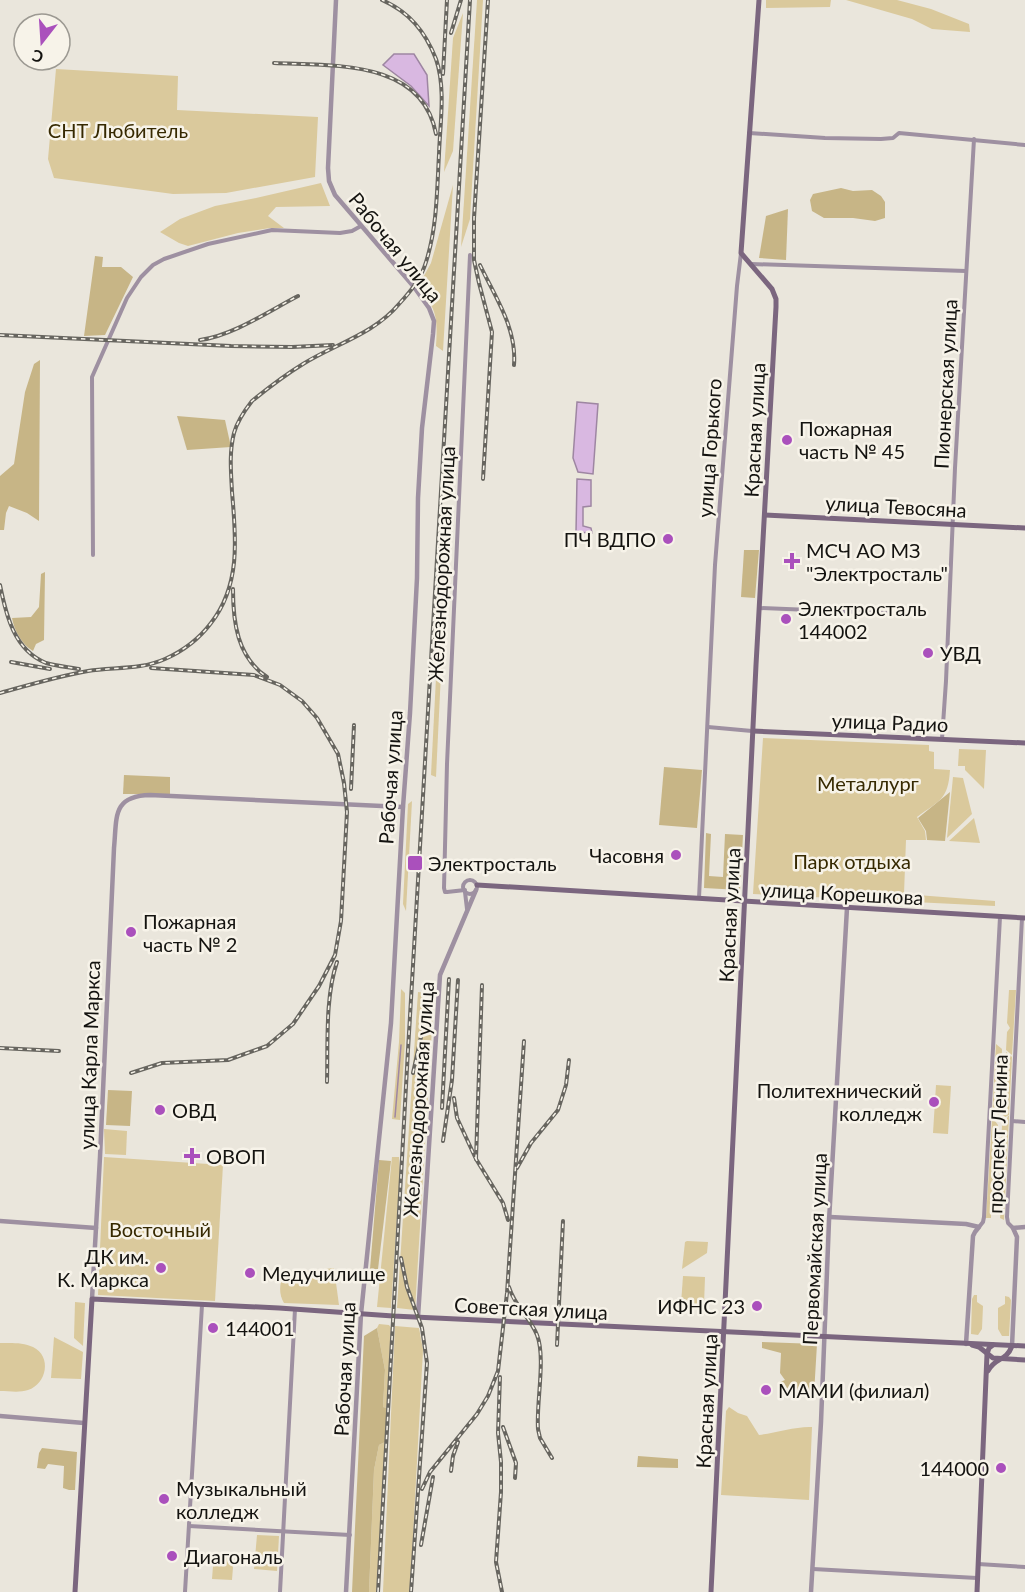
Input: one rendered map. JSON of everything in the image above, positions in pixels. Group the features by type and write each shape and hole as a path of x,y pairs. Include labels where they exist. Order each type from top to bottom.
{"main road":[{"name":"улица Горького","path":"741,253 759,0"},
{"name":"Красная улица","path":"711,1592 776,299 772,290 741,253"},
{"name":"улица Тевосяна","path":"765,515 1025,528"},
{"name":"улица Радио","path":"753,731 1025,742"},
{"name":"улица Корешкова","path":"476,888 677,901 699,899 1024,918"},
{"name":"Советская улица","path":"92,1299 724,1333 1025,1346"},
{"name":"улица Карла Маркса","path":"75,1592 92,1299"},
{"name":"Советская улица","path":"968,1344 979,1347 987,1354"},
{"path":"976,1592 987,1354 989,1348 996,1344"},
{"path":"987,1372 993,1362 1007,1355 1005,1345"},
{"name":"проспект Ленина","path":"1007,1355 1012,1346"},
{"path":"987,1354 993,1358 1025,1360"}],"street":[{"name":"Рабочая улица","path":"336,0 328,181 335,195 414,287 429,308 434,321 422,428 410,713 391,1023 361,1314 346,1592"},
{"path":"749,133 881,139 893,138 899,133 1025,145"},
{"name":"Пионерская улица","path":"942,739 974,139"},
{"path":"93,555 92,377 127,298 141,277 164,259 207,244 272,230 340,233 352,231 361,226"},
{"name":"улица Горького","path":"699,899 716,550 741,253"},
{"name":"Железнодорожная улица","path":"465,891 445,892 444,874 470,255"},
{"path":"749,264 966,271"},
{"path":"759,608 908,614"},
{"path":"708,727 753,731"},
{"name":"улица Карла Маркса","path":"92,1299 114,848 119,808 129,798 150,795 403,807"},
{"path":"465,891 472,893 476,888 473,881 468,881 464,885 467,913"},
{"name":"Железнодорожная улица","path":"418,1317 440,975 476,888"},
{"name":"Первомайская улица","path":"811,1592 847,908"},
{"name":"проспект Ленина","path":"968,1344 973,1236 984,1217 1000,917"},
{"name":"проспект Ленина","path":"1012,1346 1017,1237 1007,1217 1024,918"},
{"path":"1012,1121 1025,1122"},
{"path":"830,1217 966,1224 979,1227"},
{"path":"0,1221 96,1228"},
{"path":"1013,1228 1025,1227"},
{"path":"185,1592 202,1305"},
{"path":"280,1592 295,1309"},
{"path":"0,1416 84,1423"},
{"path":"189,1526 350,1535"},
{"path":"978,1564 1025,1567"},
{"path":"813,1569 977,1578"}],"green space":[{"path":"477,0 483,0 470,219 461,247"},
{"path":"766,0 831,0 830,7 766,8"},
{"path":"846,0 897,0 931,9 969,24 970,32 932,29 912,19"},
{"path":"463,13 453,151 444,172 453,38"},
{"name":"СНТ Любитель","path":"72,70 178,76 177,110 318,117 315,177 226,193 173,194 54,178 48,159 56,72 72,72"},
{"path":"321,183 330,206 276,207 268,216 284,228 238,233 188,246 160,232 180,219 215,206"},
{"path":"453,185 443,351 436,346 435,314 419,285 431,263"},
{"path":"443,631 436,777 431,775 438,639"},
{"path":"763,738 929,745 929,751 934,752 934,769 950,770 949,780 945,794 937,803 917,817 925,831 926,840 906,840 904,894 995,901 995,906 753,894"},
{"path":"959,749 986,750 984,789 965,770 965,766 958,766"},
{"path":"953,777 963,778 972,814 947,838"},
{"path":"412,801 406,911 403,904 408,804"},
{"path":"974,818 980,843 949,841"},
{"path":"401,989 405,993 405,1041 400,1120 392,1119"},
{"path":"1009,990 1016,990 1012,1055 1006,1050 1007,1032 1010,1028 1007,1023"},
{"path":"418,992 434,994 415,1310 397,1308"},
{"path":"996,1044 1002,1049 999,1115 992,1118"},
{"path":"1006,1052 1012,1057 1009,1115 1005,1117 1003,1115"},
{"path":"936,1085 951,1086 948,1134 933,1133"},
{"path":"1008,1116 1004,1220 1000,1218 1001,1210 998,1209 1002,1125"},
{"path":"992,1120 998,1125 994,1209 991,1210 991,1218 986,1218"},
{"path":"104,1129 127,1131 126,1155 105,1154"},
{"name":"Восточный","path":"104,1157 223,1165 215,1301 98,1295"},
{"path":"392,1157 399,1157 400,1172 391,1308 377,1307"},
{"path":"685,1242 708,1242 707,1253 682,1269"},
{"path":"334,1268 339,1305 284,1303 280,1290 283,1276"},
{"path":"683,1276 705,1277 704,1305 681,1304"},
{"path":"974,1295 977,1295 977,1302 983,1306 982,1329 978,1335 971,1334"},
{"path":"1005,1296 1011,1300 1009,1336 1002,1336 998,1329 998,1308 1005,1304"},
{"path":"75,1302 85,1303 83,1346 74,1338"},
{"path":"379,1324 389,1325 391,1328 387,1408 383,1407 385,1370 377,1328"},
{"path":"395,1326 419,1328 423,1350 410,1592 383,1592"},
{"path":"54,1337 83,1352 81,1379 51,1378"},
{"path":"0,1343 25,1344 39,1351 45,1363 45,1370 34,1387 21,1391 0,1391"},
{"path":"729,1407 747,1416 759,1435 812,1427 809,1500 721,1495 726,1411"},
{"path":"385,1442 377,1592 369,1592 374,1470 379,1445"},
{"path":"257,1535 279,1536 277,1571 254,1569"},
{"path":"214,1553 234,1554 232,1580 212,1579"}],"shaded area":[{"path":"394,54 414,54 427,75 429,106 411,86 383,65"},
{"path":"841,188 853,191 872,190 881,196 885,202 885,218 875,221 824,218 812,211 810,200 813,194"},
{"path":"788,209 786,260 759,258 766,216"},
{"path":"95,256 103,257 102,267 121,267 133,277 105,335 84,336"},
{"path":"40,360 39,521 9,506 4,530 0,530 0,476 14,464 25,392 34,364"},
{"path":"577,402 598,404 593,474 578,472 573,458"},
{"path":"177,416 225,420 231,447 187,450"},
{"path":"577,479 591,480 591,506 583,507 583,526 591,528 592,533 576,532"},
{"path":"744,550 759,550 755,598 741,597"},
{"path":"45,572 44,640 36,644 33,651 19,637 12,618 31,617 39,607 41,574"},
{"path":"664,767 702,770 697,828 659,825"},
{"path":"124,775 170,777 170,794 123,794"},
{"path":"950,792 945,841 927,840 926,831 918,818"},
{"path":"706,833 711,834 709,876 723,877 725,834 743,835 740,890 704,888"},
{"path":"108,1090 132,1091 130,1126 106,1125"},
{"path":"379,1160 391,1161 378,1269 370,1269"},
{"path":"377,1328 385,1370 383,1407 387,1408 385,1442 379,1445 374,1470 369,1592 352,1592 364,1336"},
{"path":"762,1342 817,1344 814,1394 811,1397 811,1394 786,1391 780,1382 785,1380 780,1373 781,1353 762,1348"},
{"path":"42,1448 77,1452 75,1490 63,1488 64,1466 48,1464 45,1469 37,1468"},
{"path":"638,1456 678,1459 678,1468 637,1467"}],"waterway":[{"path":"395,1117 401,1045"}],"railway":[{"path":"0,693 77,673 156,663 178,652 201,634 221,608 232,577 235,526 231,455 232,440 242,416 252,401 270,386 315,357 354,338 378,323 399,304 418,280 430,249 434,222 441,82 436,59 421,31 400,10 382,0"},
{"path":"443,74 447,0"},
{"path":"451,33 461,0"},
{"path":"378,1592 470,0"},
{"path":"483,479 492,332 474,260 474,218 488,0"},
{"path":"274,63 347,67 394,79 413,92 427,110 436,134"},
{"path":"480,265 509,326 514,365"},
{"path":"200,340 225,334 298,296"},
{"path":"0,335 231,346 333,345"},
{"path":"0,585 13,630 26,650 46,663 79,669"},
{"path":"233,589 234,614 243,649 257,669 267,677"},
{"path":"11,662 50,669"},
{"path":"131,1073 162,1063 228,1060 267,1046 293,1024 319,986 335,955 341,921 347,812 338,754 317,718 302,701 280,685 254,675 151,668"},
{"path":"351,789 354,725"},
{"path":"327,1082 329,1006 337,962"},
{"path":"442,1108 449,979"},
{"path":"443,1141 452,1080 458,980"},
{"path":"476,1159 482,985"},
{"path":"413,1073 429,1009"},
{"path":"422,1489 430,1472 477,1414 488,1396 498,1371 507,1293 524,1041"},
{"path":"0,1048 59,1051"},
{"path":"517,1168 531,1143 558,1110 566,1085 569,1060"},
{"path":"454,1098 457,1118 476,1159 503,1203 508,1220"},
{"path":"557,1345 563,1221"},
{"path":"401,1258 407,1287 422,1328 427,1363 411,1592"},
{"path":"509,1287 534,1329 540,1345 538,1429 540,1438 552,1458"},
{"path":"500,1377 498,1433 501,1492 496,1562 502,1592"},
{"path":"503,1427 516,1463 515,1478"},
{"path":"451,1471 458,1442"},
{"path":"421,1545 433,1477"}],"place":[{"name":"Пожарная часть № 45","path":"787,440"},
{"name":"ПЧ ВДПО","path":"668,539"},
{"name":"МСЧ АО МЗ \"Электросталь\"","path":"792,561"},
{"name":"Электросталь 144002","path":"786,619"},
{"name":"УВД","path":"928,653"},
{"name":"Часовня","path":"676,855"},
{"name":"Электросталь","path":"415,863"},
{"name":"Пожарная часть № 2","path":"131,932"},
{"name":"Политехнический колледж","path":"934,1102"},
{"name":"ОВД","path":"160,1110"},
{"name":"ОВОП","path":"192,1156"},
{"name":"ДК им. К. Маркса","path":"161,1268"},
{"name":"Медучилище","path":"250,1273"},
{"name":"ИФНС 23","path":"757,1306"},
{"name":"144001","path":"213,1328"},
{"name":"МАМИ (филиал)","path":"766,1390"},
{"name":"144000","path":"1001,1468"},
{"name":"Музыкальный колледж","path":"164,1499"},
{"name":"Диагональ","path":"172,1556"}],"park label":[{"name":"Металлург","path":"868,783"},
{"name":"Парк отдыха","path":"852,861"}]}
